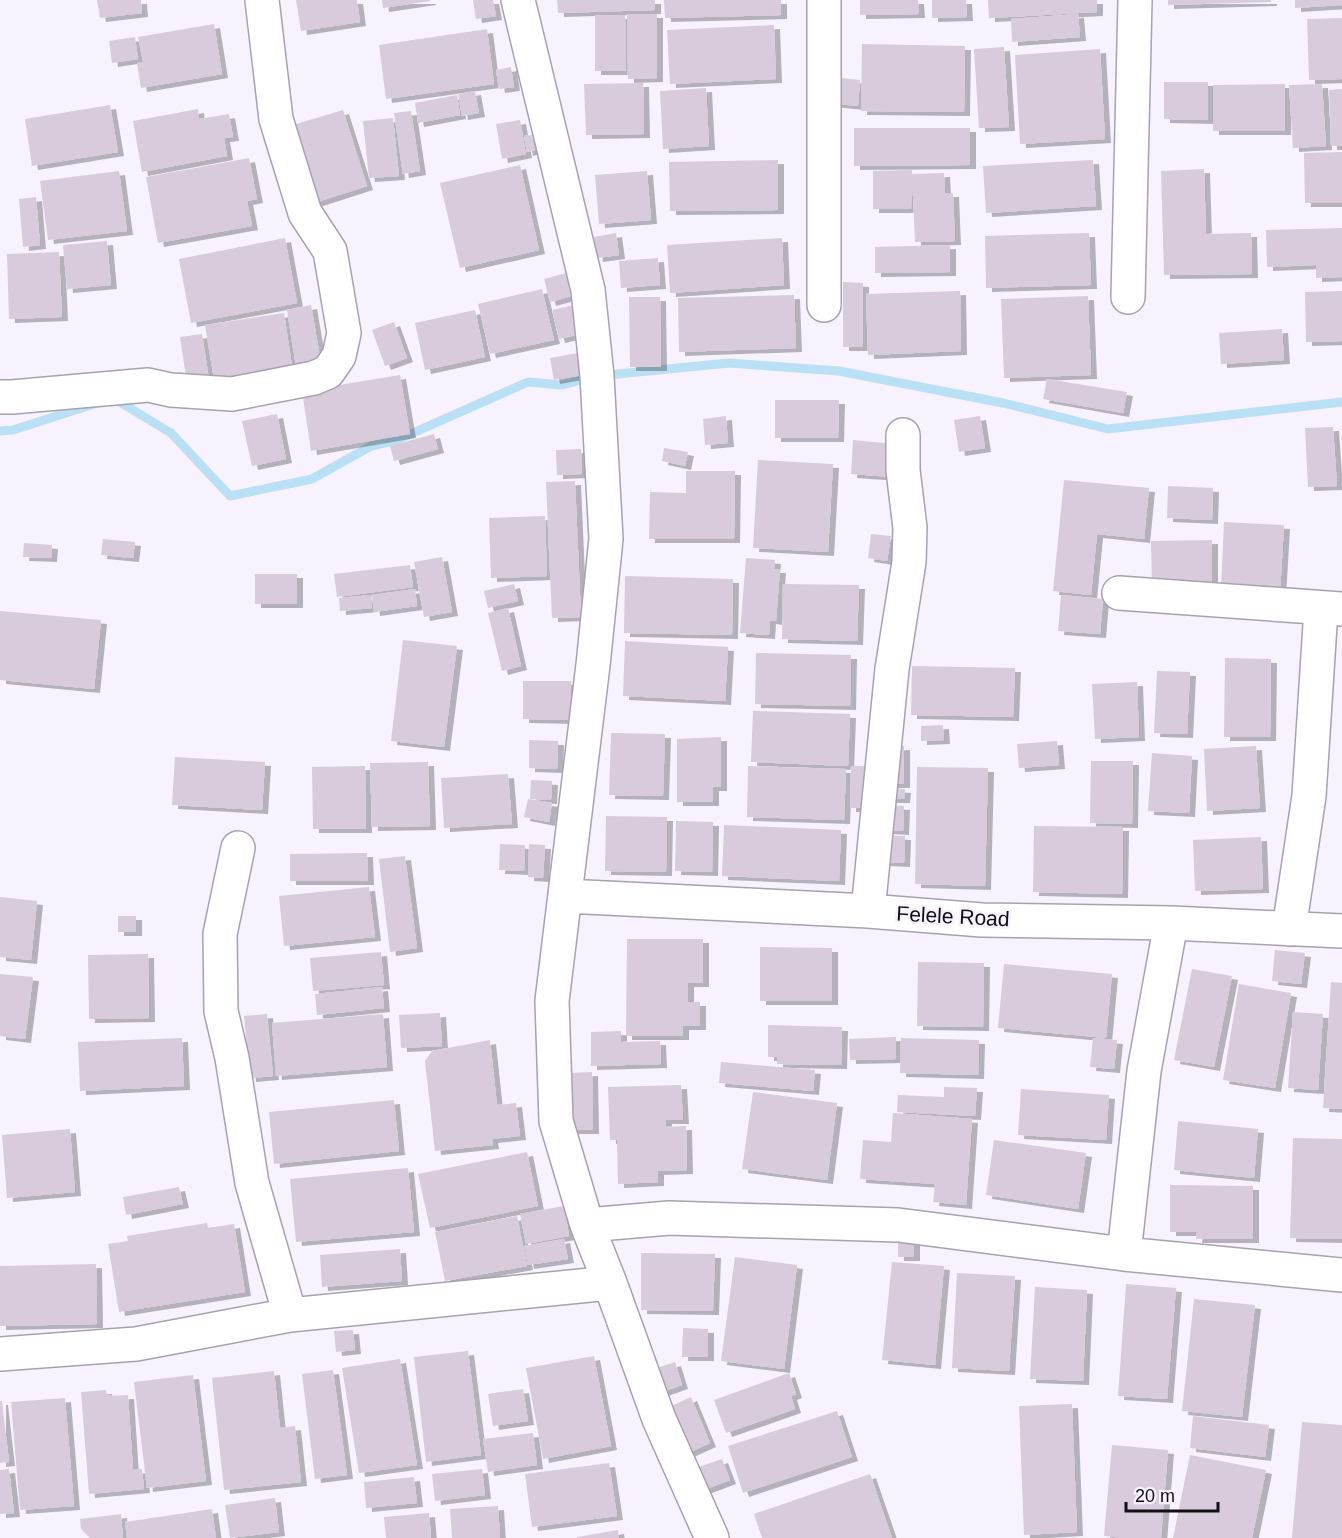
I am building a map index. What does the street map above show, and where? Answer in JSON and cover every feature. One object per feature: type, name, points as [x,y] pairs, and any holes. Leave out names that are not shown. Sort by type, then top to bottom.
[{"type":"street","points":[[0,397],[148,385],[171,390],[232,394],[314,378],[328,372],[339,356],[344,333],[330,251],[305,213],[276,119],[262,0]]},
{"type":"street","points":[[518,0],[588,290],[597,376],[606,539],[552,1001],[556,1121],[587,1225],[659,1419],[712,1538]]},
{"type":"street","points":[[824,0],[824,305]]},
{"type":"street","points":[[1128,297],[1135,0]]},
{"type":"street","points":[[868,911],[892,669],[909,562],[910,528],[903,470],[903,435]]},
{"type":"street","points":[[1119,593],[1331,609],[1309,796],[1289,928]]},
{"type":"street","points":[[238,848],[220,934],[221,1011],[232,1058],[252,1183],[290,1315]]},
{"type":"street","name":"Felele Road","points":[[565,896],[868,911],[982,920],[1171,922],[1342,931]]},
{"type":"street","points":[[1124,1254],[1144,1071],[1171,922]]},
{"type":"street","points":[[587,1225],[669,1218],[898,1225],[1124,1254],[1342,1275]]},
{"type":"street","points":[[0,1354],[136,1344],[290,1315],[610,1283]]},
{"type":"building","points":[[97,0],[141,0],[142,13],[100,18]]},
{"type":"building","points":[[296,0],[357,0],[360,22],[301,31]]},
{"type":"building","points":[[382,0],[430,0],[430,1],[383,8]]},
{"type":"building","points":[[473,0],[493,0],[496,16],[476,19]]},
{"type":"building","points":[[557,0],[655,0],[655,10],[558,13]]},
{"type":"building","points":[[664,0],[781,0],[781,15],[665,18]]},
{"type":"building","points":[[860,0],[918,0],[919,14],[860,15]]},
{"type":"building","points":[[932,0],[966,0],[967,17],[932,18]]},
{"type":"building","points":[[988,0],[1097,0],[1097,12],[989,18]]},
{"type":"building","points":[[1168,0],[1271,0],[1271,2],[1168,5]]},
{"type":"building","points":[[1295,0],[1342,0],[1342,5],[1295,8]]},
{"type":"building","points":[[627,14],[657,14],[657,78],[628,79]]},
{"type":"building","points":[[1078,14],[1080,37],[1012,42],[1011,19]]},
{"type":"building","points":[[595,15],[625,15],[626,71],[595,71]]},
{"type":"building","points":[[1342,18],[1342,79],[1309,80],[1307,19]]},
{"type":"building","points":[[214,24],[222,74],[141,88],[137,63],[143,62],[138,37]]},
{"type":"building","points":[[774,25],[776,79],[670,84],[667,30]]},
{"type":"building","points":[[487,29],[494,84],[386,99],[379,45]]},
{"type":"building","points":[[135,37],[138,59],[112,63],[109,41]]},
{"type":"building","points":[[862,44],[965,46],[964,112],[861,111]]},
{"type":"building","points":[[1004,47],[1009,127],[979,128],[974,49]]},
{"type":"building","points":[[1100,49],[1105,139],[1020,144],[1015,55]]},
{"type":"building","points":[[511,67],[514,87],[499,89],[496,70]]},
{"type":"building","points":[[832,77],[860,80],[858,106],[829,103]]},
{"type":"building","points":[[1164,82],[1208,82],[1208,120],[1164,119]]},
{"type":"building","points":[[643,83],[644,134],[586,135],[584,84]]},
{"type":"building","points":[[1285,84],[1285,131],[1213,131],[1213,85]]},
{"type":"building","points":[[1322,84],[1326,146],[1293,148],[1289,85]]},
{"type":"building","points":[[706,88],[709,146],[663,149],[660,91]]},
{"type":"building","points":[[1342,89],[1342,146],[1331,146],[1329,90]]},
{"type":"building","points":[[475,91],[479,113],[462,116],[458,94]]},
{"type":"building","points":[[457,95],[460,115],[418,123],[415,103]]},
{"type":"building","points":[[110,105],[118,152],[32,166],[25,119]]},
{"type":"building","points":[[198,109],[199,119],[229,114],[233,137],[224,138],[227,156],[142,172],[133,121]]},
{"type":"building","points":[[343,110],[367,186],[311,204],[286,127]]},
{"type":"building","points":[[411,111],[420,171],[403,174],[394,113]]},
{"type":"building","points":[[393,118],[399,176],[369,178],[363,121]]},
{"type":"building","points":[[520,120],[526,154],[502,159],[496,124]]},
{"type":"building","points":[[854,128],[970,128],[970,165],[854,166]]},
{"type":"building","points":[[532,135],[535,150],[527,152],[524,136]]},
{"type":"building","points":[[1342,152],[1342,203],[1305,203],[1304,153]]},
{"type":"building","points":[[249,158],[257,199],[247,201],[252,226],[158,243],[146,177]]},
{"type":"building","points":[[778,160],[778,210],[670,211],[669,162]]},
{"type":"building","points":[[1093,160],[1096,206],[986,213],[983,166]]},
{"type":"building","points":[[520,165],[539,250],[460,268],[440,183]]},
{"type":"building","points":[[1204,169],[1206,234],[1251,233],[1252,274],[1164,275],[1161,171]]},
{"type":"building","points":[[912,170],[911,209],[873,209],[873,171]]},
{"type":"building","points":[[119,171],[127,231],[48,240],[40,181]]},
{"type":"building","points":[[647,171],[651,220],[599,224],[595,175]]},
{"type":"building","points":[[944,173],[945,193],[953,193],[955,241],[915,242],[912,174]]},
{"type":"building","points":[[36,197],[40,245],[23,247],[19,199]]},
{"type":"building","points":[[1342,228],[1342,277],[1316,278],[1316,265],[1267,267],[1266,230]]},
{"type":"building","points":[[616,233],[619,255],[597,258],[594,237]]},
{"type":"building","points":[[1089,233],[1091,285],[986,288],[985,236]]},
{"type":"building","points":[[285,238],[297,303],[191,323],[179,259]]},
{"type":"building","points":[[782,238],[784,285],[670,293],[667,245]]},
{"type":"building","points":[[107,241],[111,285],[67,289],[63,245]]},
{"type":"building","points":[[950,245],[950,272],[875,273],[875,247]]},
{"type":"building","points":[[59,252],[62,317],[9,319],[7,254]]},
{"type":"building","points":[[658,258],[660,285],[621,288],[619,261]]},
{"type":"building","points":[[570,272],[576,295],[550,302],[544,279]]},
{"type":"building","points":[[843,282],[863,283],[863,347],[843,347]]},
{"type":"building","points":[[542,289],[554,340],[490,354],[478,304]]},
{"type":"building","points":[[960,291],[961,351],[868,355],[866,294]]},
{"type":"building","points":[[1342,291],[1342,341],[1306,342],[1305,292]]},
{"type":"building","points":[[794,295],[796,348],[679,352],[678,298]]},
{"type":"building","points":[[1088,296],[1091,375],[1004,378],[1001,299]]},
{"type":"building","points":[[629,297],[660,297],[661,367],[630,367]]},
{"type":"building","points":[[311,305],[321,363],[296,367],[287,310]]},
{"type":"building","points":[[574,305],[581,334],[559,339],[552,310]]},
{"type":"building","points":[[475,310],[485,357],[425,370],[415,323]]},
{"type":"building","points":[[284,313],[293,373],[215,385],[205,325]]},
{"type":"building","points":[[394,322],[407,358],[385,366],[372,330]]},
{"type":"building","points":[[1282,329],[1284,360],[1221,364],[1219,333]]},
{"type":"building","points":[[202,334],[210,386],[188,390],[180,337]]},
{"type":"building","points":[[578,353],[582,375],[554,380],[550,358]]},
{"type":"building","points":[[400,375],[410,434],[311,451],[302,391]]},
{"type":"building","points":[[1047,379],[1127,392],[1123,413],[1043,399]]},
{"type":"building","points":[[775,400],[839,400],[838,438],[775,438]]},
{"type":"building","points":[[277,414],[286,459],[252,466],[242,421]]},
{"type":"building","points":[[726,416],[728,443],[705,445],[703,419]]},
{"type":"building","points":[[980,416],[985,448],[959,452],[954,420]]},
{"type":"building","points":[[1333,427],[1337,486],[1308,487],[1305,428]]},
{"type":"building","points":[[434,434],[438,449],[394,461],[390,446]]},
{"type":"building","points":[[853,440],[894,444],[892,477],[851,474]]},
{"type":"building","points":[[664,448],[688,452],[685,466],[662,461]]},
{"type":"building","points":[[581,449],[582,474],[557,475],[556,450]]},
{"type":"building","points":[[758,460],[833,464],[828,552],[753,548]]},
{"type":"building","points":[[686,471],[735,471],[734,539],[649,539],[650,492],[686,493]]},
{"type":"building","points":[[1064,480],[1149,488],[1144,539],[1097,534],[1091,595],[1053,591]]},
{"type":"building","points":[[575,481],[581,617],[552,618],[546,482]]},
{"type":"building","points":[[1168,486],[1213,488],[1212,520],[1167,518]]},
{"type":"building","points":[[545,516],[547,576],[491,578],[489,518]]},
{"type":"building","points":[[1224,522],[1284,525],[1280,593],[1221,590]]},
{"type":"building","points":[[871,534],[891,536],[887,561],[868,558]]},
{"type":"building","points":[[103,539],[135,542],[133,558],[101,555]]},
{"type":"building","points":[[1212,540],[1212,583],[1152,584],[1151,541]]},
{"type":"building","points":[[24,543],[52,545],[51,558],[23,557]]},
{"type":"building","points":[[442,557],[452,612],[424,617],[414,562]]},
{"type":"building","points":[[746,558],[775,560],[774,569],[780,569],[776,621],[770,620],[769,635],[740,633]]},
{"type":"building","points":[[410,565],[413,587],[337,597],[334,574]]},
{"type":"building","points":[[255,574],[297,574],[297,604],[255,604]]},
{"type":"building","points":[[625,576],[733,579],[732,635],[624,633]]},
{"type":"building","points":[[514,584],[518,601],[488,608],[484,591]]},
{"type":"building","points":[[783,584],[859,585],[857,641],[782,639]]},
{"type":"building","points":[[415,589],[417,606],[374,612],[372,595]]},
{"type":"building","points":[[371,595],[372,608],[340,611],[339,598]]},
{"type":"building","points":[[1061,595],[1103,599],[1100,634],[1058,631]]},
{"type":"building","points":[[508,608],[521,666],[502,671],[488,613]]},
{"type":"building","points":[[0,611],[101,620],[94,689],[0,680]]},
{"type":"building","points":[[403,640],[457,646],[444,747],[391,741]]},
{"type":"building","points":[[625,641],[728,647],[725,701],[623,696]]},
{"type":"building","points":[[756,653],[851,655],[850,706],[755,704]]},
{"type":"building","points":[[1225,658],[1271,659],[1270,737],[1224,737]]},
{"type":"building","points":[[912,666],[1015,668],[1013,717],[911,715]]},
{"type":"building","points":[[1157,671],[1190,672],[1187,734],[1154,733]]},
{"type":"building","points":[[523,681],[571,681],[571,720],[523,719]]},
{"type":"building","points":[[1137,682],[1139,737],[1095,739],[1092,684]]},
{"type":"building","points":[[753,711],[850,714],[848,766],[751,762]]},
{"type":"building","points":[[943,725],[944,740],[921,741],[921,726]]},
{"type":"building","points":[[611,733],[665,734],[663,796],[609,795]]},
{"type":"building","points":[[721,737],[721,787],[713,787],[713,802],[677,802],[677,739]]},
{"type":"building","points":[[529,740],[558,741],[557,769],[529,768]]},
{"type":"building","points":[[1057,741],[1059,765],[1019,768],[1017,744]]},
{"type":"building","points":[[904,746],[904,784],[889,784],[890,747]]},
{"type":"building","points":[[1256,746],[1260,808],[1207,811],[1204,749]]},
{"type":"building","points":[[1152,753],[1192,756],[1189,813],[1148,811]]},
{"type":"building","points":[[175,757],[265,762],[262,810],[172,805]]},
{"type":"building","points":[[1091,761],[1133,761],[1132,824],[1090,823]]},
{"type":"building","points":[[428,762],[430,826],[372,827],[370,763]]},
{"type":"building","points":[[365,766],[366,829],[313,829],[312,767]]},
{"type":"building","points":[[748,766],[846,769],[844,820],[747,817]]},
{"type":"building","points":[[851,766],[864,766],[863,808],[850,808]]},
{"type":"building","points":[[917,767],[988,768],[985,886],[915,884]]},
{"type":"building","points":[[508,774],[512,824],[444,828],[441,778]]},
{"type":"building","points":[[531,780],[552,781],[551,800],[530,799]]},
{"type":"building","points":[[890,788],[905,789],[904,799],[890,799]]},
{"type":"building","points":[[528,799],[552,803],[549,822],[524,817]]},
{"type":"building","points":[[887,805],[904,806],[903,831],[885,830]]},
{"type":"building","points":[[606,816],[667,817],[666,872],[605,871]]},
{"type":"building","points":[[676,821],[713,822],[712,872],[675,871]]},
{"type":"building","points":[[724,825],[841,830],[839,881],[722,876]]},
{"type":"building","points":[[1034,826],[1123,827],[1122,894],[1033,892]]},
{"type":"building","points":[[883,835],[905,836],[904,863],[882,862]]},
{"type":"building","points":[[1261,837],[1263,889],[1195,891],[1193,840]]},
{"type":"building","points":[[500,844],[525,845],[524,871],[499,870]]},
{"type":"building","points":[[529,844],[545,845],[543,878],[528,877]]},
{"type":"building","points":[[367,853],[368,881],[290,881],[290,854]]},
{"type":"building","points":[[405,856],[417,948],[390,952],[379,859]]},
{"type":"building","points":[[369,887],[375,937],[284,946],[279,896]]},
{"type":"building","points":[[0,897],[37,901],[31,960],[0,957]]},
{"type":"building","points":[[118,916],[136,916],[136,932],[118,932]]},
{"type":"building","points":[[627,939],[703,939],[703,983],[688,983],[688,1002],[700,1002],[700,1026],[683,1026],[683,1036],[626,1036]]},
{"type":"building","points":[[760,947],[832,948],[832,1001],[760,1001]]},
{"type":"building","points":[[1275,950],[1305,953],[1301,984],[1272,981]]},
{"type":"building","points":[[381,952],[384,985],[313,991],[310,958]]},
{"type":"building","points":[[148,954],[149,1018],[89,1019],[88,955]]},
{"type":"building","points":[[918,962],[984,963],[983,1027],[917,1026]]},
{"type":"building","points":[[1004,964],[1112,974],[1106,1038],[998,1028]]},
{"type":"building","points":[[1192,969],[1232,976],[1214,1067],[1174,1060]]},
{"type":"building","points":[[0,974],[33,977],[25,1039],[0,1036]]},
{"type":"building","points":[[1331,982],[1342,983],[1342,1109],[1323,1108]]},
{"type":"building","points":[[1239,984],[1291,993],[1275,1088],[1223,1080]]},
{"type":"building","points":[[382,987],[384,1008],[317,1015],[315,994]]},
{"type":"building","points":[[1293,1012],[1323,1014],[1318,1090],[1288,1088]]},
{"type":"building","points":[[440,1013],[442,1046],[401,1048],[399,1015]]},
{"type":"building","points":[[267,1014],[273,1076],[250,1078],[244,1016]]},
{"type":"building","points":[[383,1014],[387,1067],[276,1076],[272,1023]]},
{"type":"building","points":[[768,1025],[842,1027],[841,1065],[777,1064],[777,1057],[768,1057]]},
{"type":"building","points":[[621,1031],[621,1042],[660,1041],[661,1064],[591,1066],[591,1032]]},
{"type":"building","points":[[896,1037],[896,1059],[850,1060],[849,1039]]},
{"type":"building","points":[[182,1038],[184,1086],[80,1091],[78,1042]]},
{"type":"building","points":[[901,1038],[979,1040],[978,1075],[900,1073]]},
{"type":"building","points":[[1093,1038],[1117,1040],[1114,1069],[1090,1067]]},
{"type":"building","points":[[490,1040],[497,1105],[516,1103],[520,1136],[492,1139],[493,1145],[435,1151],[425,1061],[432,1051]]},
{"type":"building","points":[[721,1062],[815,1070],[813,1091],[719,1083]]},
{"type":"building","points":[[592,1072],[593,1130],[571,1130],[569,1073]]},
{"type":"building","points":[[681,1085],[683,1120],[666,1120],[666,1127],[686,1126],[687,1170],[658,1171],[658,1182],[618,1184],[617,1140],[610,1140],[608,1087]]},
{"type":"building","points":[[944,1087],[977,1088],[975,1116],[897,1112],[898,1095],[944,1097]]},
{"type":"building","points":[[1021,1089],[1109,1095],[1106,1140],[1018,1135]]},
{"type":"building","points":[[753,1092],[837,1103],[827,1180],[742,1169]]},
{"type":"building","points":[[394,1100],[399,1151],[274,1164],[269,1112]]},
{"type":"building","points":[[893,1113],[972,1119],[966,1205],[933,1202],[935,1184],[860,1179],[863,1140],[891,1142]]},
{"type":"building","points":[[1178,1121],[1258,1129],[1254,1178],[1174,1170]]},
{"type":"building","points":[[70,1129],[75,1192],[7,1198],[2,1135]]},
{"type":"building","points":[[1293,1138],[1342,1139],[1342,1239],[1290,1238]]},
{"type":"building","points":[[994,1140],[1086,1153],[1078,1209],[986,1195]]},
{"type":"building","points":[[527,1152],[538,1206],[430,1228],[418,1174]]},
{"type":"building","points":[[408,1168],[414,1232],[296,1242],[290,1179]]},
{"type":"building","points":[[1170,1185],[1253,1186],[1253,1239],[1196,1239],[1197,1232],[1170,1232]]},
{"type":"building","points":[[179,1187],[183,1204],[126,1215],[123,1197]]},
{"type":"building","points":[[564,1206],[569,1236],[526,1244],[520,1214]]},
{"type":"building","points":[[517,1216],[527,1266],[445,1281],[435,1232]]},
{"type":"building","points":[[207,1223],[208,1228],[234,1224],[245,1292],[119,1312],[108,1244],[128,1241],[127,1236]]},
{"type":"building","points":[[914,1234],[914,1257],[898,1257],[898,1235]]},
{"type":"building","points":[[564,1239],[568,1259],[528,1265],[524,1246]]},
{"type":"building","points":[[400,1249],[402,1281],[322,1287],[320,1255]]},
{"type":"building","points":[[641,1253],[715,1254],[713,1311],[641,1310]]},
{"type":"building","points":[[735,1257],[797,1265],[784,1369],[721,1361]]},
{"type":"building","points":[[892,1262],[944,1266],[935,1365],[882,1360]]},
{"type":"building","points":[[96,1264],[97,1324],[0,1326],[0,1266]]},
{"type":"building","points":[[957,1273],[1015,1276],[1009,1371],[952,1368]]},
{"type":"building","points":[[1126,1284],[1176,1288],[1167,1399],[1118,1396]]},
{"type":"building","points":[[1035,1287],[1087,1290],[1083,1381],[1030,1379]]},
{"type":"building","points":[[1194,1299],[1255,1305],[1242,1417],[1182,1411]]},
{"type":"building","points":[[683,1328],[708,1329],[708,1357],[682,1357]]},
{"type":"building","points":[[353,1330],[355,1350],[336,1352],[334,1331]]},
{"type":"building","points":[[468,1351],[481,1455],[426,1462],[414,1357]]},
{"type":"building","points":[[594,1356],[611,1446],[543,1459],[526,1368]]},
{"type":"building","points":[[400,1359],[417,1465],[359,1473],[342,1368]]},
{"type":"building","points":[[675,1362],[682,1385],[662,1392],[654,1369]]},
{"type":"building","points":[[333,1370],[347,1475],[315,1479],[302,1374]]},
{"type":"building","points":[[274,1371],[280,1428],[295,1426],[301,1482],[224,1490],[212,1378]]},
{"type":"building","points":[[789,1373],[796,1394],[791,1396],[795,1409],[726,1433],[714,1400]]},
{"type":"building","points":[[193,1375],[206,1481],[147,1488],[134,1382]]},
{"type":"building","points":[[523,1389],[528,1421],[493,1426],[488,1394]]},
{"type":"building","points":[[106,1390],[107,1396],[128,1395],[133,1470],[142,1469],[144,1489],[89,1494],[81,1392]]},
{"type":"building","points":[[691,1397],[710,1443],[688,1453],[669,1407]]},
{"type":"building","points":[[65,1398],[74,1506],[20,1510],[11,1402]]},
{"type":"building","points":[[0,1401],[2,1401],[9,1462],[0,1463]]},
{"type":"building","points":[[1072,1404],[1077,1532],[1024,1535],[1019,1406]]},
{"type":"building","points":[[837,1411],[852,1457],[743,1493],[728,1446]]},
{"type":"building","points":[[1193,1416],[1269,1425],[1265,1457],[1190,1448]]},
{"type":"building","points":[[1302,1422],[1342,1425],[1342,1538],[1292,1538]]},
{"type":"building","points":[[533,1433],[537,1465],[488,1472],[483,1439]]},
{"type":"building","points":[[1112,1445],[1168,1450],[1161,1538],[1104,1536]]},
{"type":"building","points":[[1190,1455],[1266,1470],[1252,1538],[1173,1538]]},
{"type":"building","points":[[722,1459],[730,1480],[701,1491],[693,1469]]},
{"type":"building","points":[[609,1463],[617,1516],[532,1527],[525,1474]]},
{"type":"building","points":[[9,1469],[14,1513],[0,1514],[0,1470]]},
{"type":"building","points":[[482,1469],[485,1495],[435,1501],[432,1474]]},
{"type":"building","points":[[870,1474],[892,1538],[762,1538],[754,1514]]},
{"type":"building","points":[[414,1477],[417,1503],[366,1508],[364,1482]]},
{"type":"building","points":[[275,1498],[279,1532],[230,1538],[225,1505]]},
{"type":"building","points":[[498,1506],[500,1538],[452,1538],[450,1509]]},
{"type":"building","points":[[212,1509],[216,1538],[127,1538],[125,1522]]},
{"type":"building","points":[[429,1513],[431,1538],[386,1538],[384,1517]]},
{"type":"building","points":[[121,1514],[123,1538],[90,1538],[81,1529],[80,1519]]},
{"type":"building","points":[[618,1530],[619,1538],[577,1538],[577,1537]]},
{"type":"waterway","points":[[113,398],[171,433],[230,496],[312,479],[371,446],[397,440],[528,382],[562,385],[597,376],[729,363],[839,371],[1003,403],[1108,429],[1342,402]]},
{"type":"waterway","points":[[0,431],[13,430],[94,404]]}]
